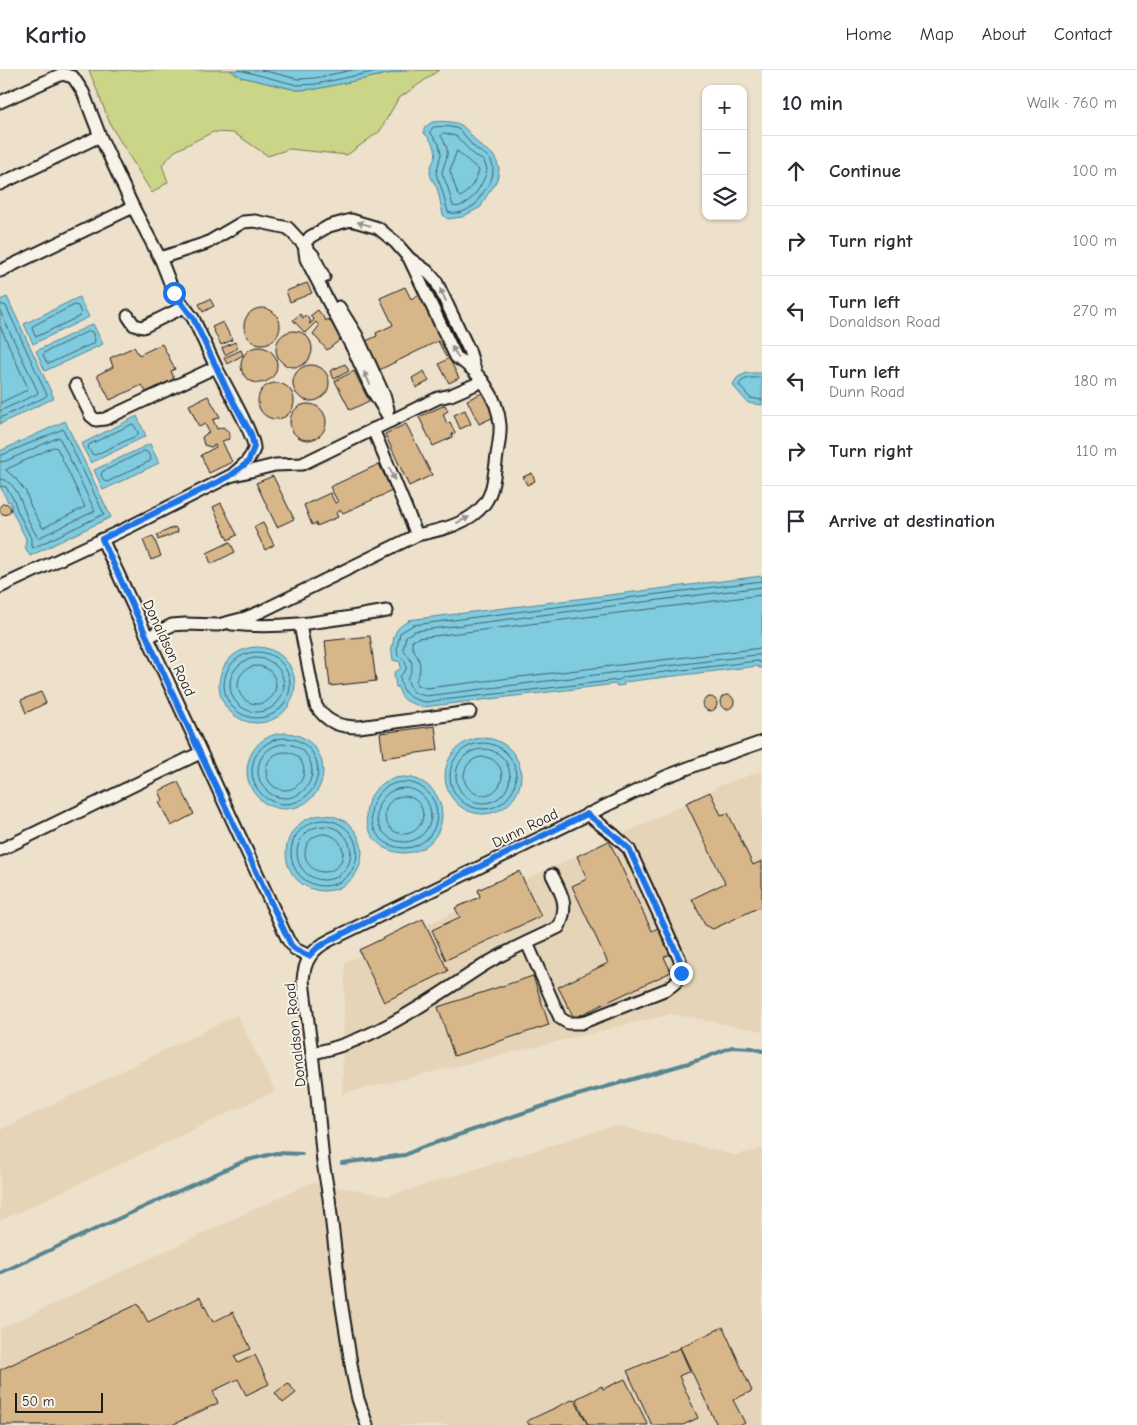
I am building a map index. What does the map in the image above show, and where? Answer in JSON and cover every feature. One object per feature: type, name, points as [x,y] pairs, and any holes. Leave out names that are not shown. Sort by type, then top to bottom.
[{"type":"street","points":[[0,102],[62,74],[73,77],[83,92],[100,136],[133,207],[160,258],[174,293],[193,318],[216,368],[251,434],[254,447],[248,462],[230,476],[0,587]]},
{"type":"street","points":[[0,184],[100,136]]},
{"type":"street","points":[[0,271],[133,207]]},
{"type":"street","points":[[148,637],[172,625],[218,625],[260,612],[417,535],[443,529],[473,516],[486,502],[492,485],[500,427],[498,412],[483,381],[467,364],[456,357],[409,258],[395,242],[378,228],[351,220],[329,226],[307,241]]},
{"type":"street","points":[[160,258],[207,243],[243,222],[255,221],[288,228],[307,241],[340,310],[357,336],[384,395],[391,421]]},
{"type":"street","points":[[128,316],[134,325],[144,327],[184,307]]},
{"type":"street","points":[[76,386],[91,416],[96,420],[106,419],[216,368]]},
{"type":"street","points":[[230,476],[275,465],[302,464],[438,398],[452,395],[483,381]]},
{"type":"street","points":[[373,429],[417,535]]},
{"type":"street","name":"Donaldson Road","points":[[102,539],[288,940],[293,948],[309,956],[305,967],[304,981],[323,1162],[341,1301],[356,1392],[368,1425]]},
{"type":"street","points":[[226,623],[259,627],[300,625],[387,611]]},
{"type":"street","points":[[300,625],[316,706],[322,715],[331,722],[344,727],[359,727],[470,712]]},
{"type":"street","name":"Dunn Road","points":[[309,956],[317,948],[330,940],[587,814],[680,771],[762,742]]},
{"type":"street","points":[[0,850],[200,753]]},
{"type":"street","points":[[527,943],[560,1018],[568,1023],[581,1023],[668,989],[678,981],[681,973],[680,960],[629,849],[587,814]]},
{"type":"street","points":[[312,1053],[341,1046],[394,1021],[458,983],[482,966],[559,927],[565,906],[562,893],[552,874]]},
{"type":"shaded area","points":[[762,771],[762,1031],[671,1014],[342,1094],[345,962],[577,856],[710,792],[720,785]]},
{"type":"shaded area","points":[[237,1015],[275,1091],[0,1221],[0,1130]]},
{"type":"shaded area","points":[[616,1125],[735,1155],[762,1149],[762,1425],[0,1425],[0,1329],[312,1182],[388,1196]]},
{"type":"green space","points":[[89,70],[230,70],[241,77],[297,90],[316,89],[406,70],[439,70],[398,99],[380,131],[347,155],[289,149],[268,156],[234,133],[213,132],[175,151],[162,165],[168,182],[152,193],[111,126]]},
{"type":"water","points":[[230,70],[406,70],[316,89],[297,90],[241,77]]},
{"type":"water","points":[[442,121],[459,124],[492,154],[498,165],[497,180],[481,207],[462,217],[448,219],[443,215],[438,191],[431,177],[430,171],[436,154],[435,148],[424,133],[424,128],[432,122]]},
{"type":"water","points":[[7,297],[54,398],[0,424],[0,300]]},
{"type":"water","points":[[79,297],[89,317],[33,344],[24,324]]},
{"type":"water","points":[[93,324],[103,344],[45,371],[36,351]]},
{"type":"water","points":[[747,373],[762,373],[762,405],[748,403],[733,384],[738,377]]},
{"type":"water","points":[[137,416],[146,436],[91,463],[81,444]]},
{"type":"water","points":[[65,421],[111,517],[30,556],[25,547],[26,539],[11,509],[10,501],[8,502],[0,486],[0,451]]},
{"type":"water","points":[[150,444],[159,463],[103,490],[94,470]]},
{"type":"water","points":[[762,576],[762,668],[758,666],[624,682],[624,685],[617,686],[616,684],[423,707],[411,703],[402,697],[398,687],[396,687],[394,673],[401,668],[400,662],[393,660],[391,645],[393,645],[397,630],[410,621],[408,620]]},
{"type":"water","points":[[250,647],[264,647],[278,653],[289,664],[295,678],[292,700],[284,712],[264,723],[250,723],[236,717],[225,706],[219,692],[219,678],[225,664],[236,653]]},
{"type":"water","points":[[278,733],[292,733],[306,739],[317,750],[323,764],[320,786],[312,798],[292,809],[278,809],[264,803],[253,792],[247,778],[247,764],[253,750],[264,739]]},
{"type":"water","points":[[476,738],[490,738],[504,744],[515,755],[521,769],[518,791],[510,803],[490,814],[476,814],[462,808],[451,797],[445,783],[445,769],[451,755],[462,744]]},
{"type":"water","points":[[397,777],[411,777],[425,783],[436,794],[442,808],[439,830],[431,842],[411,853],[397,853],[383,847],[372,836],[366,822],[366,808],[372,794],[383,783]]},
{"type":"water","points":[[317,815],[331,815],[345,821],[356,832],[362,846],[359,868],[351,880],[331,891],[317,891],[303,885],[292,874],[286,860],[286,846],[292,832],[303,821]]},
{"type":"building","points":[[307,283],[312,293],[290,302],[286,291]]},
{"type":"building","points":[[405,287],[411,299],[420,294],[427,308],[438,303],[461,349],[446,357],[438,341],[371,374],[357,345],[377,336],[376,333],[393,325],[380,298]]},
{"type":"building","points":[[210,299],[214,306],[203,312],[199,304]]},
{"type":"building","points":[[262,308],[269,309],[275,313],[279,319],[279,333],[275,339],[269,343],[262,344],[255,343],[249,339],[245,333],[244,326],[245,319],[249,313],[255,309]]},
{"type":"building","points":[[318,310],[326,321],[328,319],[344,337],[327,350],[313,334],[319,326],[316,322],[305,333],[293,320],[300,314],[303,318],[305,315],[311,321],[310,324],[314,320],[310,316]]},
{"type":"building","points":[[223,322],[232,340],[221,345],[212,327]]},
{"type":"building","points":[[294,331],[301,332],[307,336],[311,342],[311,356],[307,362],[301,366],[294,367],[287,366],[281,362],[277,356],[276,349],[277,342],[281,336],[287,332]]},
{"type":"building","points":[[235,342],[238,348],[225,355],[222,348]]},
{"type":"building","points":[[162,344],[175,369],[171,371],[174,379],[146,392],[142,385],[110,400],[97,375],[113,367],[110,358],[134,347],[139,355]]},
{"type":"building","points":[[259,347],[266,348],[272,352],[276,358],[276,372],[272,378],[266,382],[259,383],[252,382],[246,378],[242,372],[241,365],[242,358],[246,352],[252,348]]},
{"type":"building","points":[[241,350],[243,355],[227,364],[224,358]]},
{"type":"building","points":[[449,358],[459,378],[449,383],[439,364]]},
{"type":"building","points":[[345,364],[349,371],[334,379],[330,371]]},
{"type":"building","points":[[311,365],[318,366],[324,370],[328,376],[328,390],[324,396],[318,400],[311,401],[304,400],[298,396],[294,390],[293,383],[294,376],[298,370],[304,366]]},
{"type":"building","points":[[354,371],[369,401],[350,410],[335,381]]},
{"type":"building","points":[[424,371],[429,381],[416,388],[412,378]]},
{"type":"building","points":[[276,383],[283,384],[289,388],[293,394],[293,408],[289,414],[283,418],[276,419],[269,418],[263,414],[259,408],[258,401],[259,394],[263,388],[269,384]]},
{"type":"building","points":[[482,393],[494,417],[479,424],[467,400]]},
{"type":"building","points":[[208,396],[220,417],[213,420],[217,429],[223,427],[229,432],[229,439],[222,441],[232,462],[209,473],[201,455],[216,447],[215,445],[211,447],[204,445],[202,437],[209,432],[205,424],[199,427],[189,405]]},
{"type":"building","points":[[308,404],[315,405],[321,409],[325,415],[325,429],[321,435],[315,439],[308,440],[301,439],[295,435],[291,429],[290,422],[291,415],[295,409],[301,405]]},
{"type":"building","points":[[445,405],[448,411],[443,414],[447,424],[450,422],[455,433],[452,434],[453,437],[433,446],[419,417]]},
{"type":"building","points":[[465,410],[471,424],[460,429],[454,415]]},
{"type":"building","points":[[406,424],[432,475],[409,486],[385,434]]},
{"type":"building","points":[[379,464],[392,491],[343,513],[341,510],[336,513],[338,517],[317,526],[316,523],[312,525],[304,505],[330,493],[335,503],[338,502],[330,487]]},
{"type":"building","points":[[532,473],[535,481],[527,485],[523,477]]},
{"type":"building","points":[[273,476],[294,519],[277,527],[256,483]]},
{"type":"building","points":[[5,503],[11,509],[5,515],[-1,509]]},
{"type":"building","points":[[221,503],[237,535],[228,540],[213,507]]},
{"type":"building","points":[[263,523],[274,545],[265,550],[254,527]]},
{"type":"building","points":[[175,527],[178,532],[158,540],[157,535]]},
{"type":"building","points":[[153,536],[161,556],[151,560],[143,540]]},
{"type":"building","points":[[230,542],[235,552],[211,564],[207,553]]},
{"type":"building","points":[[370,636],[376,681],[330,686],[325,641]]},
{"type":"building","points":[[41,692],[46,703],[26,713],[21,700]]},
{"type":"building","points":[[727,695],[732,697],[734,702],[732,707],[727,709],[722,707],[720,702],[722,697]]},
{"type":"building","points":[[710,697],[715,699],[717,704],[715,709],[710,711],[705,709],[703,704],[705,699]]},
{"type":"building","points":[[435,726],[438,750],[383,758],[380,733]]},
{"type":"building","points":[[178,782],[194,814],[171,826],[159,802],[163,800],[159,791]]},
{"type":"building","points":[[710,792],[721,815],[728,813],[753,865],[762,861],[762,906],[713,929],[705,925],[692,899],[725,883],[686,803]]},
{"type":"building","points":[[609,841],[652,931],[660,927],[673,953],[664,957],[671,972],[574,1018],[558,987],[608,963],[572,886],[587,879],[577,856]]},
{"type":"building","points":[[519,871],[541,916],[446,960],[432,930],[460,917],[455,908],[480,897],[478,890]]},
{"type":"building","points":[[423,919],[448,971],[384,1002],[359,950]]},
{"type":"building","points":[[533,976],[549,1025],[454,1056],[438,1007]]},
{"type":"building","points":[[200,1297],[213,1322],[233,1312],[251,1349],[234,1356],[238,1363],[255,1355],[269,1384],[246,1395],[238,1379],[213,1391],[218,1403],[172,1425],[0,1425],[0,1370],[138,1304],[148,1322]]},
{"type":"building","points":[[723,1327],[752,1391],[733,1400],[745,1423],[741,1425],[717,1425],[680,1347]]},
{"type":"building","points":[[680,1348],[690,1371],[679,1376],[698,1418],[683,1425],[652,1425],[627,1371]]},
{"type":"building","points":[[625,1379],[648,1425],[588,1425],[576,1399],[602,1386],[603,1389]]},
{"type":"building","points":[[288,1383],[296,1393],[283,1403],[275,1393]]},
{"type":"building","points":[[574,1399],[588,1425],[529,1425],[527,1421]]},
{"type":"waterway","points":[[342,1163],[405,1155],[420,1148],[564,1099],[699,1060],[732,1047],[752,1048],[762,1051]]},
{"type":"waterway","points":[[0,1273],[244,1161],[276,1153],[302,1154]]},
{"type":"route","points":[[174,293],[193,318],[229,394],[251,434],[254,447],[248,462],[230,476],[102,539],[291,945],[309,956],[322,944],[587,814],[629,849],[680,960],[681,973]]}]
